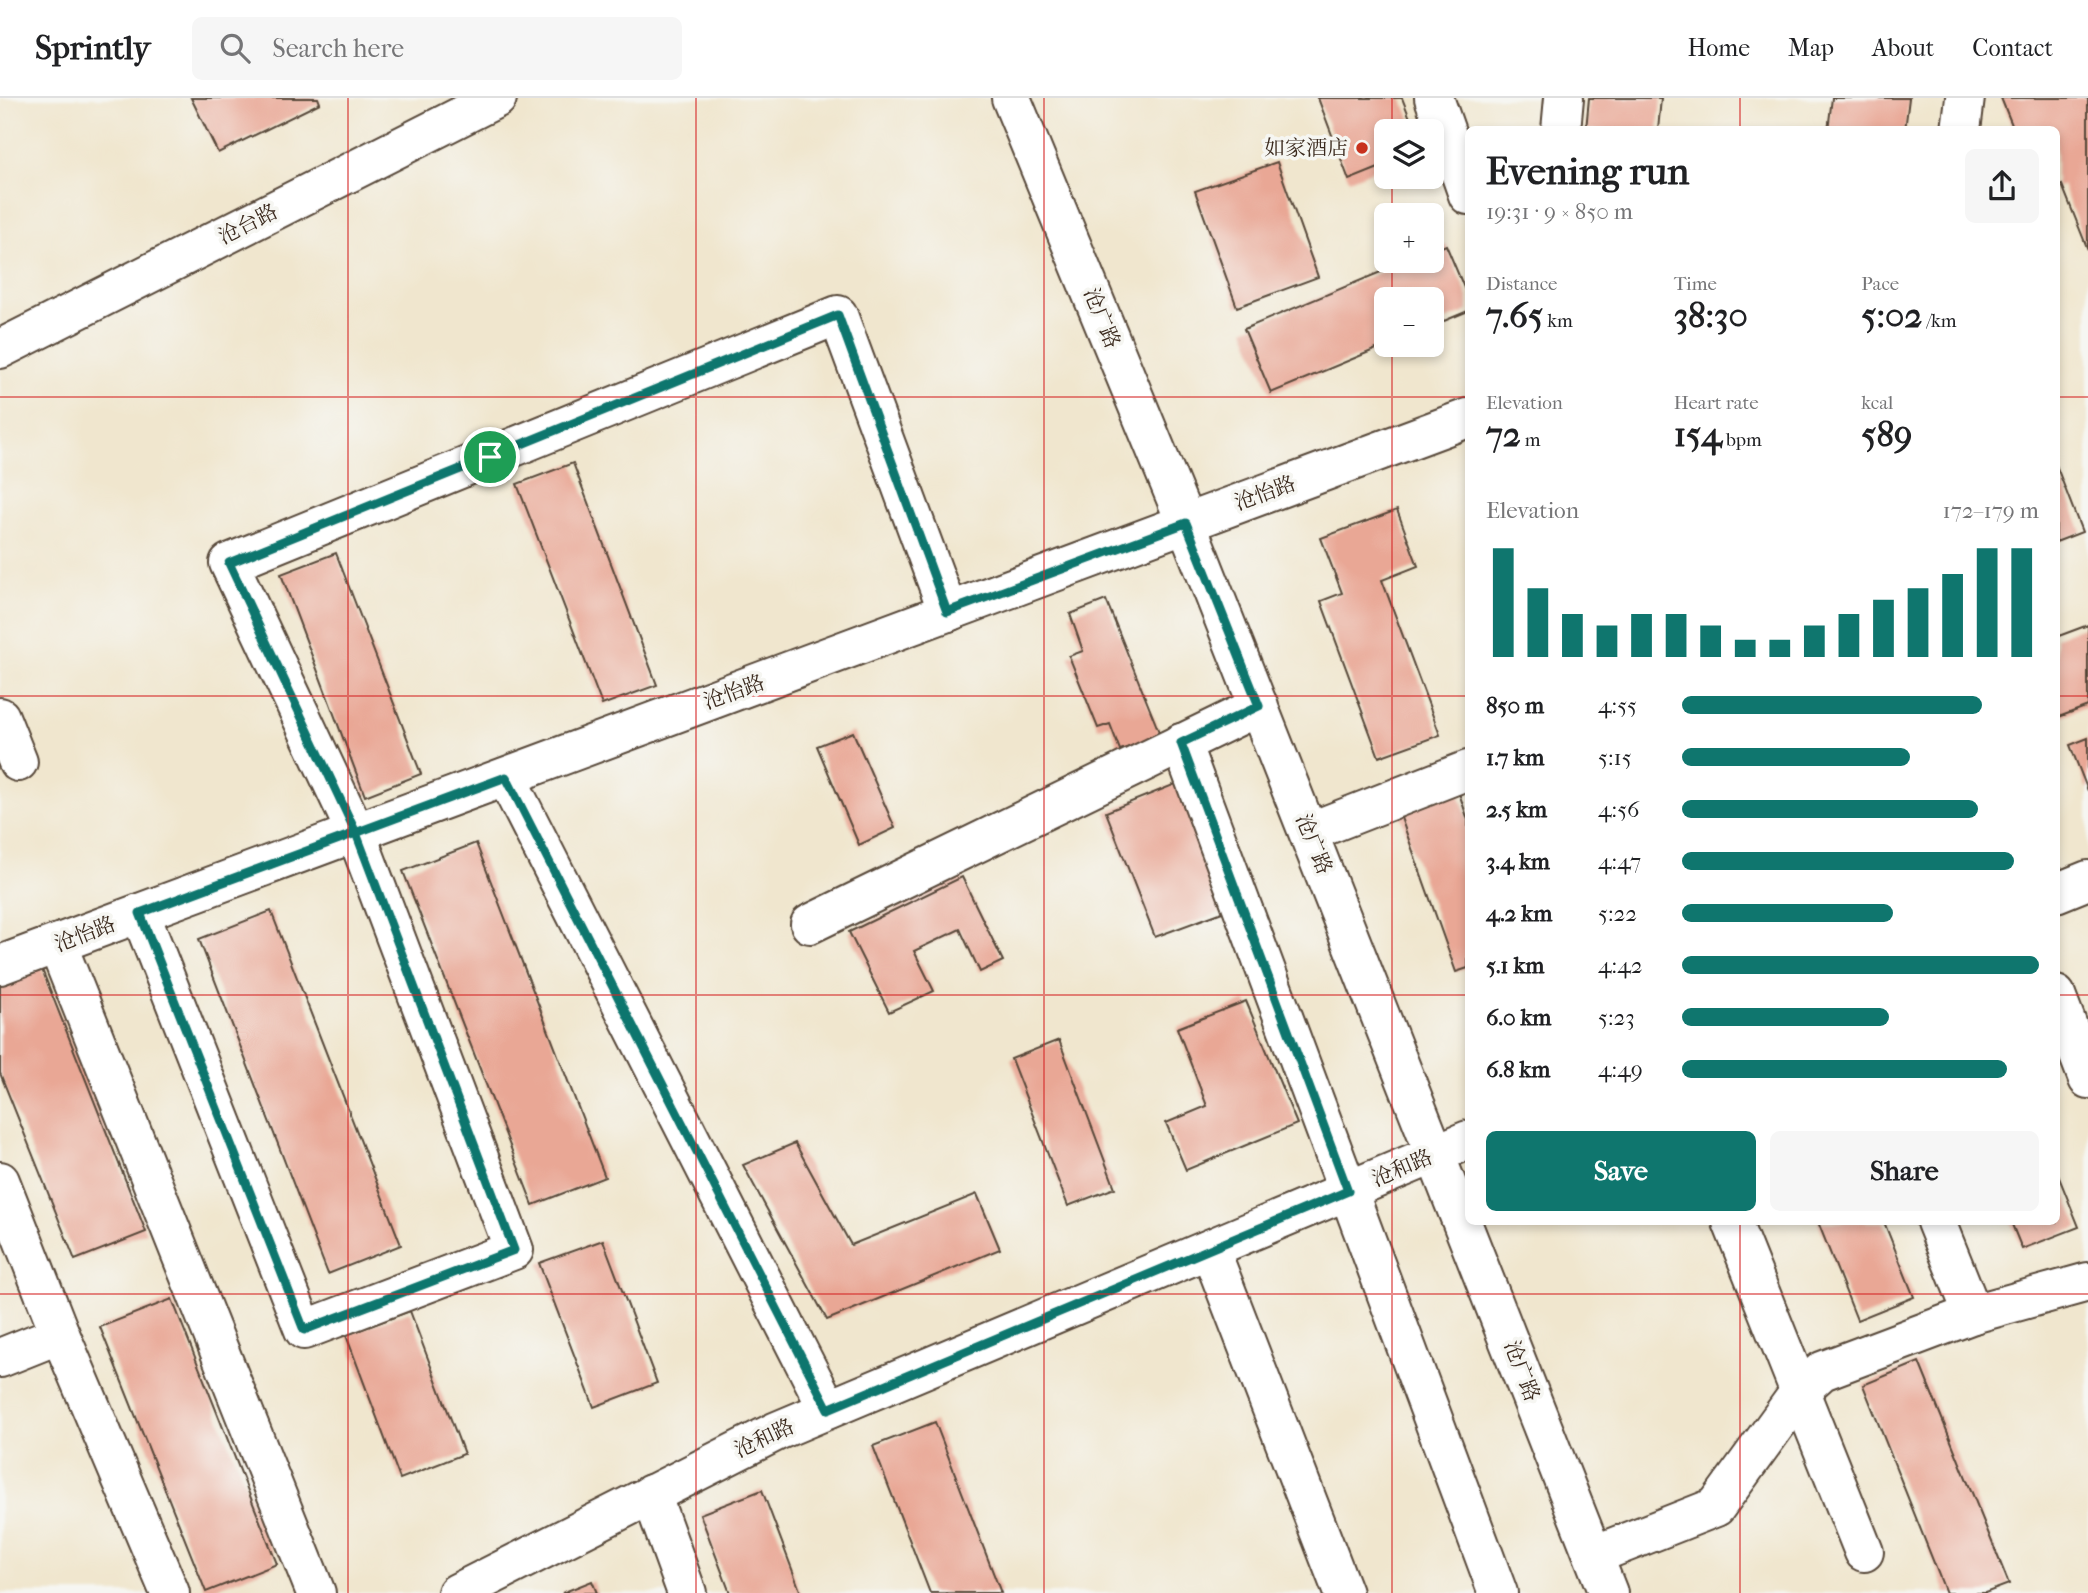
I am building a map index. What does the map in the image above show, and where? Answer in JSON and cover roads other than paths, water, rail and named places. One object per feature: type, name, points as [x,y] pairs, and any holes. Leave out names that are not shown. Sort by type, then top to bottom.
[{"type":"street","name":"沧台路","points":[[0,349],[497,98]]},
{"type":"street","name":"沧广路","points":[[1011,98],[1186,523],[1309,832],[1453,1147],[1465,1182]]},
{"type":"street","points":[[1434,98],[1465,186]]},
{"type":"street","points":[[1561,126],[1564,98]]},
{"type":"street","points":[[1962,126],[1965,98]]},
{"type":"street","points":[[140,913],[304,1330],[514,1250],[356,833],[229,563],[838,315],[947,612]]},
{"type":"street","name":"沧怡路","points":[[0,965],[1465,419]]},
{"type":"street","points":[[810,924],[1259,706]]},
{"type":"street","points":[[0,717],[18,762]]},
{"type":"street","points":[[1181,743],[1498,1593]]},
{"type":"street","points":[[1309,832],[1465,772]]},
{"type":"street","points":[[506,777],[828,1409]]},
{"type":"street","points":[[2060,891],[2088,880]]},
{"type":"street","points":[[57,944],[316,1593]]},
{"type":"street","points":[[2060,1006],[2088,1080]]},
{"type":"street","name":"沧和路","points":[[457,1593],[777,1431],[1453,1147]]},
{"type":"street","points":[[0,1181],[60,1334],[170,1593]]},
{"type":"street","name":"沧广路","points":[[1480,1225],[1608,1593]]},
{"type":"street","points":[[1733,1225],[1864,1552]]},
{"type":"street","points":[[1937,1225],[1973,1314]]},
{"type":"street","points":[[1210,1249],[1343,1593]]},
{"type":"street","points":[[1594,1555],[1716,1507],[1801,1390],[1822,1371],[1973,1314],[2088,1282]]},
{"type":"street","points":[[0,1358],[60,1334]]},
{"type":"street","points":[[651,1494],[687,1593]]},
{"type":"place","name":"如家酒店","points":[[1362,148]]}]
